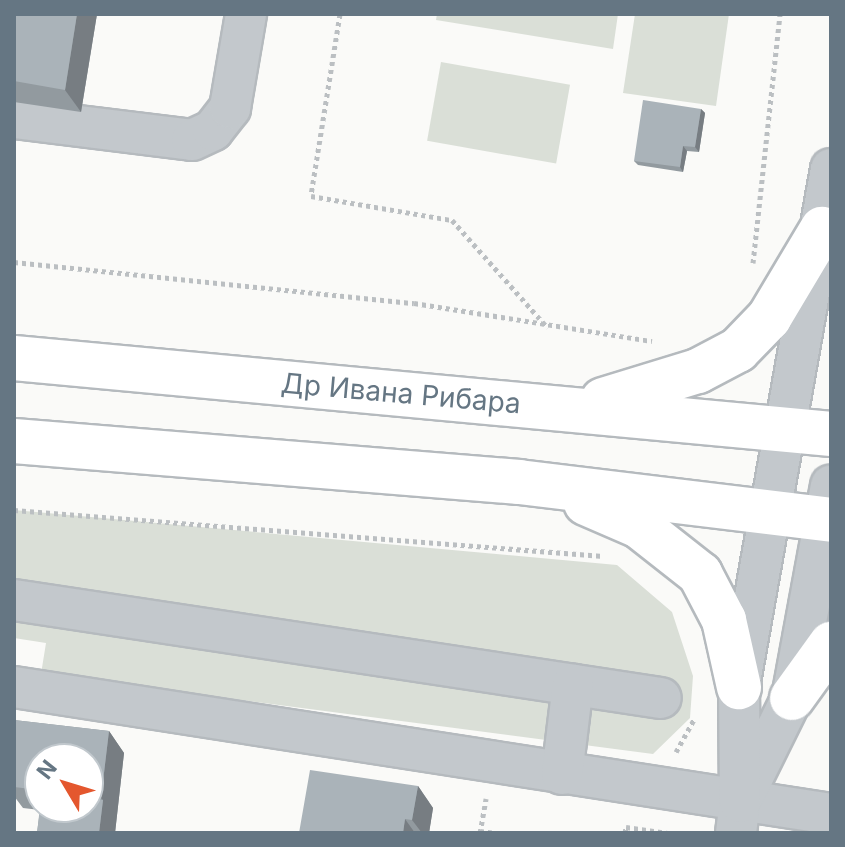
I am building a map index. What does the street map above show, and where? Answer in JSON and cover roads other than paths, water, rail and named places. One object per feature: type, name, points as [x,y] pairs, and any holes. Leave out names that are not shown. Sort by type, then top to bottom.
[{"type":"main road","points":[[542,405],[616,399],[698,371],[738,350],[769,318],[822,229]]},
{"type":"main road","name":"Др Ивана Рибара","points":[[14,358],[788,427],[831,434]]},
{"type":"main road","points":[[14,441],[519,482],[773,513],[829,508]]},
{"type":"main road","points":[[519,482],[639,526],[695,569],[724,620],[739,687]]},
{"type":"main road","points":[[792,698],[831,644]]},
{"type":"street","points":[[14,118],[192,140],[213,130],[230,108],[246,14]]},
{"type":"street","points":[[738,818],[739,687],[773,513],[831,169]]},
{"type":"street","points":[[738,818],[792,698],[829,508]]},
{"type":"street","points":[[14,600],[573,685],[679,705]]},
{"type":"street","points":[[562,774],[573,685]]},
{"type":"street","points":[[14,687],[562,774],[738,818],[831,814]]}]
